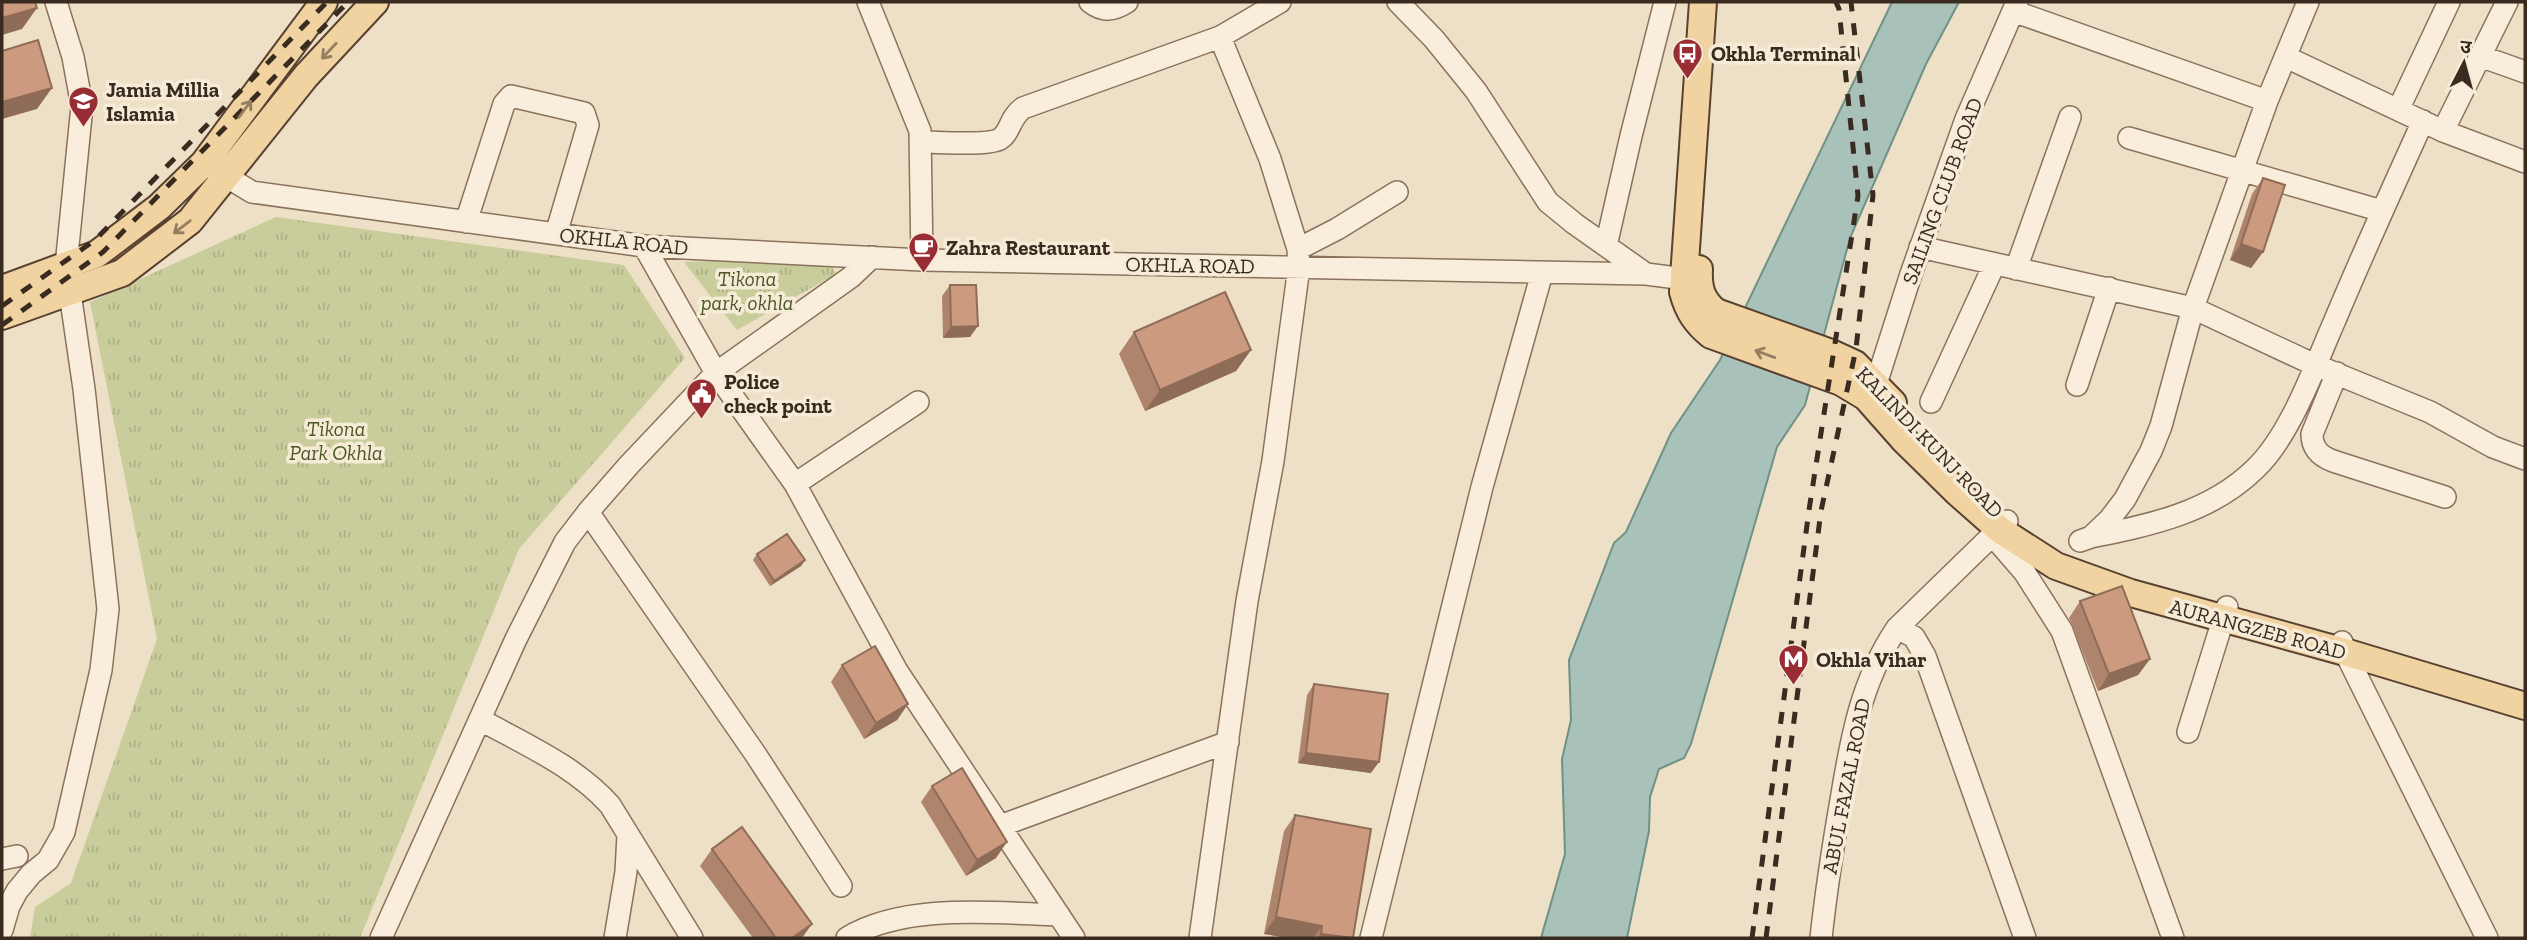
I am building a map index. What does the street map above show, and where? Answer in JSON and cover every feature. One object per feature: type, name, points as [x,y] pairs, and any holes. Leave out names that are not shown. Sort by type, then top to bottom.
[{"type":"main road","points":[[2,316],[122,273],[190,221],[215,170],[324,2]]},
{"type":"main road","points":[[2,289],[97,254],[159,207],[215,170],[375,2]]},
{"type":"main road","name":"KALINDI KUNJ ROAD","points":[[1703,2],[1684,292],[1686,305],[1701,327],[1717,325],[1825,363],[1856,364],[1876,384],[1931,456]]},
{"type":"main road","name":"KALINDI KUNJ ROAD","points":[[1716,2],[1698,283],[1717,325]]},
{"type":"main road","name":"KALINDI KUNJ ROAD","points":[[1825,363],[1841,382],[1867,397],[1931,456],[2000,529]]},
{"type":"main road","name":"AURANGZEB ROAD","points":[[2000,529],[2078,561],[2225,613],[2344,647],[2525,692]]},
{"type":"main road","name":"AURANGZEB ROAD","points":[[2344,647],[2525,706]]},
{"type":"street","points":[[55,2],[73,57],[82,106],[66,266]]},
{"type":"street","points":[[868,2],[913,110],[922,142],[922,260]]},
{"type":"street","points":[[1090,2],[1108,10],[1127,2]]},
{"type":"street","points":[[922,142],[983,142],[999,139],[1014,116],[1023,108],[1220,37],[1280,2]]},
{"type":"street","points":[[1398,2],[1434,39],[1476,91],[1548,202],[1646,274]]},
{"type":"street","points":[[1606,246],[1630,136],[1665,2]]},
{"type":"street","points":[[2308,2],[2267,101],[2244,172],[2193,308],[2161,426],[2151,451],[2125,499],[2109,520],[2085,539],[2183,515],[2256,469],[2283,433],[2423,121]]},
{"type":"street","points":[[2399,108],[2449,2]]},
{"type":"street","points":[[2443,131],[2507,2]]},
{"type":"street","points":[[2015,6],[2267,101]]},
{"type":"street","name":"SAILING CLUB ROAD","points":[[1876,384],[1920,247],[1966,119],[2015,6]]},
{"type":"street","points":[[1200,938],[1248,601],[1273,461],[1298,258],[1270,159],[1220,37]]},
{"type":"street","points":[[2480,56],[2525,72]]},
{"type":"street","points":[[2286,57],[2443,131],[2525,162]]},
{"type":"street","points":[[466,222],[504,104],[511,96],[584,113],[588,125],[555,234]]},
{"type":"street","points":[[2016,269],[2070,117]]},
{"type":"street","points":[[2129,138],[2382,211]]},
{"type":"street","name":"OKHLA ROAD","points":[[215,170],[252,192],[644,246],[922,260],[1298,258],[1542,273],[1646,274],[1685,279]]},
{"type":"street","points":[[1298,258],[1337,229],[1397,192]]},
{"type":"street","points":[[644,246],[716,373],[795,484],[897,671],[1074,938]]},
{"type":"street","points":[[1920,247],[2193,308],[2315,365],[2430,412],[2493,447],[2525,459]]},
{"type":"street","points":[[381,938],[516,639],[554,563],[588,512],[716,373],[851,277],[872,257]]},
{"type":"street","points":[[1931,402],[1994,265]]},
{"type":"street","points":[[1371,938],[1482,487],[1542,273]]},
{"type":"street","points":[[2077,385],[2109,288]]},
{"type":"street","points":[[2,930],[17,891],[31,874],[48,860],[64,832],[106,643],[108,590],[70,293]]},
{"type":"street","points":[[2337,373],[2312,434],[2312,443],[2322,457],[2445,497]]},
{"type":"street","points":[[795,484],[918,402]]},
{"type":"street","points":[[588,512],[756,755],[841,886]]},
{"type":"street","points":[[2000,529],[2062,631],[2173,938]]},
{"type":"street","name":"ABUL FAZAL ROAD","points":[[1821,938],[1827,879],[1852,732],[1866,686],[1886,644],[1897,628],[2000,529]]},
{"type":"street","points":[[2188,732],[2225,613]]},
{"type":"street","points":[[1897,628],[1914,637],[1925,656],[2025,938]]},
{"type":"street","points":[[2344,647],[2487,938]]},
{"type":"street","points":[[481,720],[576,773],[593,786],[610,805],[692,938]]},
{"type":"street","points":[[1000,826],[1228,743]]},
{"type":"street","points":[[615,938],[624,891],[628,835]]},
{"type":"street","points":[[847,938],[871,926],[934,914],[964,911],[1059,915]]},
{"type":"green space","name":"Tikona Park Okhla","points":[[276,217],[624,265],[685,358],[519,549],[360,938],[30,938],[35,907],[71,883],[157,639],[90,302]]},
{"type":"green space","name":"Tikona park, okhla","points":[[827,257],[836,274],[737,330],[684,262]]},
{"type":"water","points":[[1892,2],[1959,2],[1926,64],[1850,238],[1805,405],[1777,447],[1691,744],[1684,758],[1659,769],[1650,797],[1649,831],[1627,938],[1541,938],[1565,854],[1562,759],[1571,720],[1569,660],[1614,543],[1626,532],[1671,433],[1720,360]]},
{"type":"building","points":[[2,2],[35,2],[37,8],[2,18]]},
{"type":"building","points":[[38,40],[52,88],[2,102],[2,51]]},
{"type":"building","points":[[2263,178],[2285,185],[2263,252],[2241,244]]},
{"type":"building","points":[[950,285],[976,285],[978,326],[951,327]]},
{"type":"building","points":[[1225,292],[1251,350],[1160,390],[1134,332]]},
{"type":"building","points":[[787,534],[805,560],[774,581],[757,554]]},
{"type":"building","points":[[2122,586],[2150,659],[2109,674],[2080,601]]},
{"type":"building","points":[[875,646],[908,704],[876,723],[842,665]]},
{"type":"building","points":[[1314,684],[1388,694],[1379,762],[1306,753]]},
{"type":"building","points":[[962,768],[1007,842],[977,860],[932,786]]},
{"type":"building","points":[[1295,815],[1371,829],[1353,938],[1321,934],[1322,926],[1276,917]]},
{"type":"building","points":[[742,827],[812,924],[792,938],[776,938],[712,849]]},
{"type":"railway","points":[[2,306],[95,240],[327,2]]},
{"type":"railway","points":[[2,325],[103,252],[348,2]]},
{"type":"railway","points":[[1752,938],[1809,510],[1858,196],[1839,9],[1836,2]]},
{"type":"railway","points":[[1766,938],[1821,511],[1856,349],[1873,195],[1851,2]]},
{"type":"place","name":"Okhla Terminal","points":[[1688,80]]},
{"type":"place","name":"Jamia Millia Islamia","points":[[83,128]]},
{"type":"place","name":"Zahra Restaurant","points":[[923,274]]},
{"type":"place","name":"Police check point","points":[[701,420]]},
{"type":"place","name":"Okhla Vihar","points":[[1793,686]]}]
